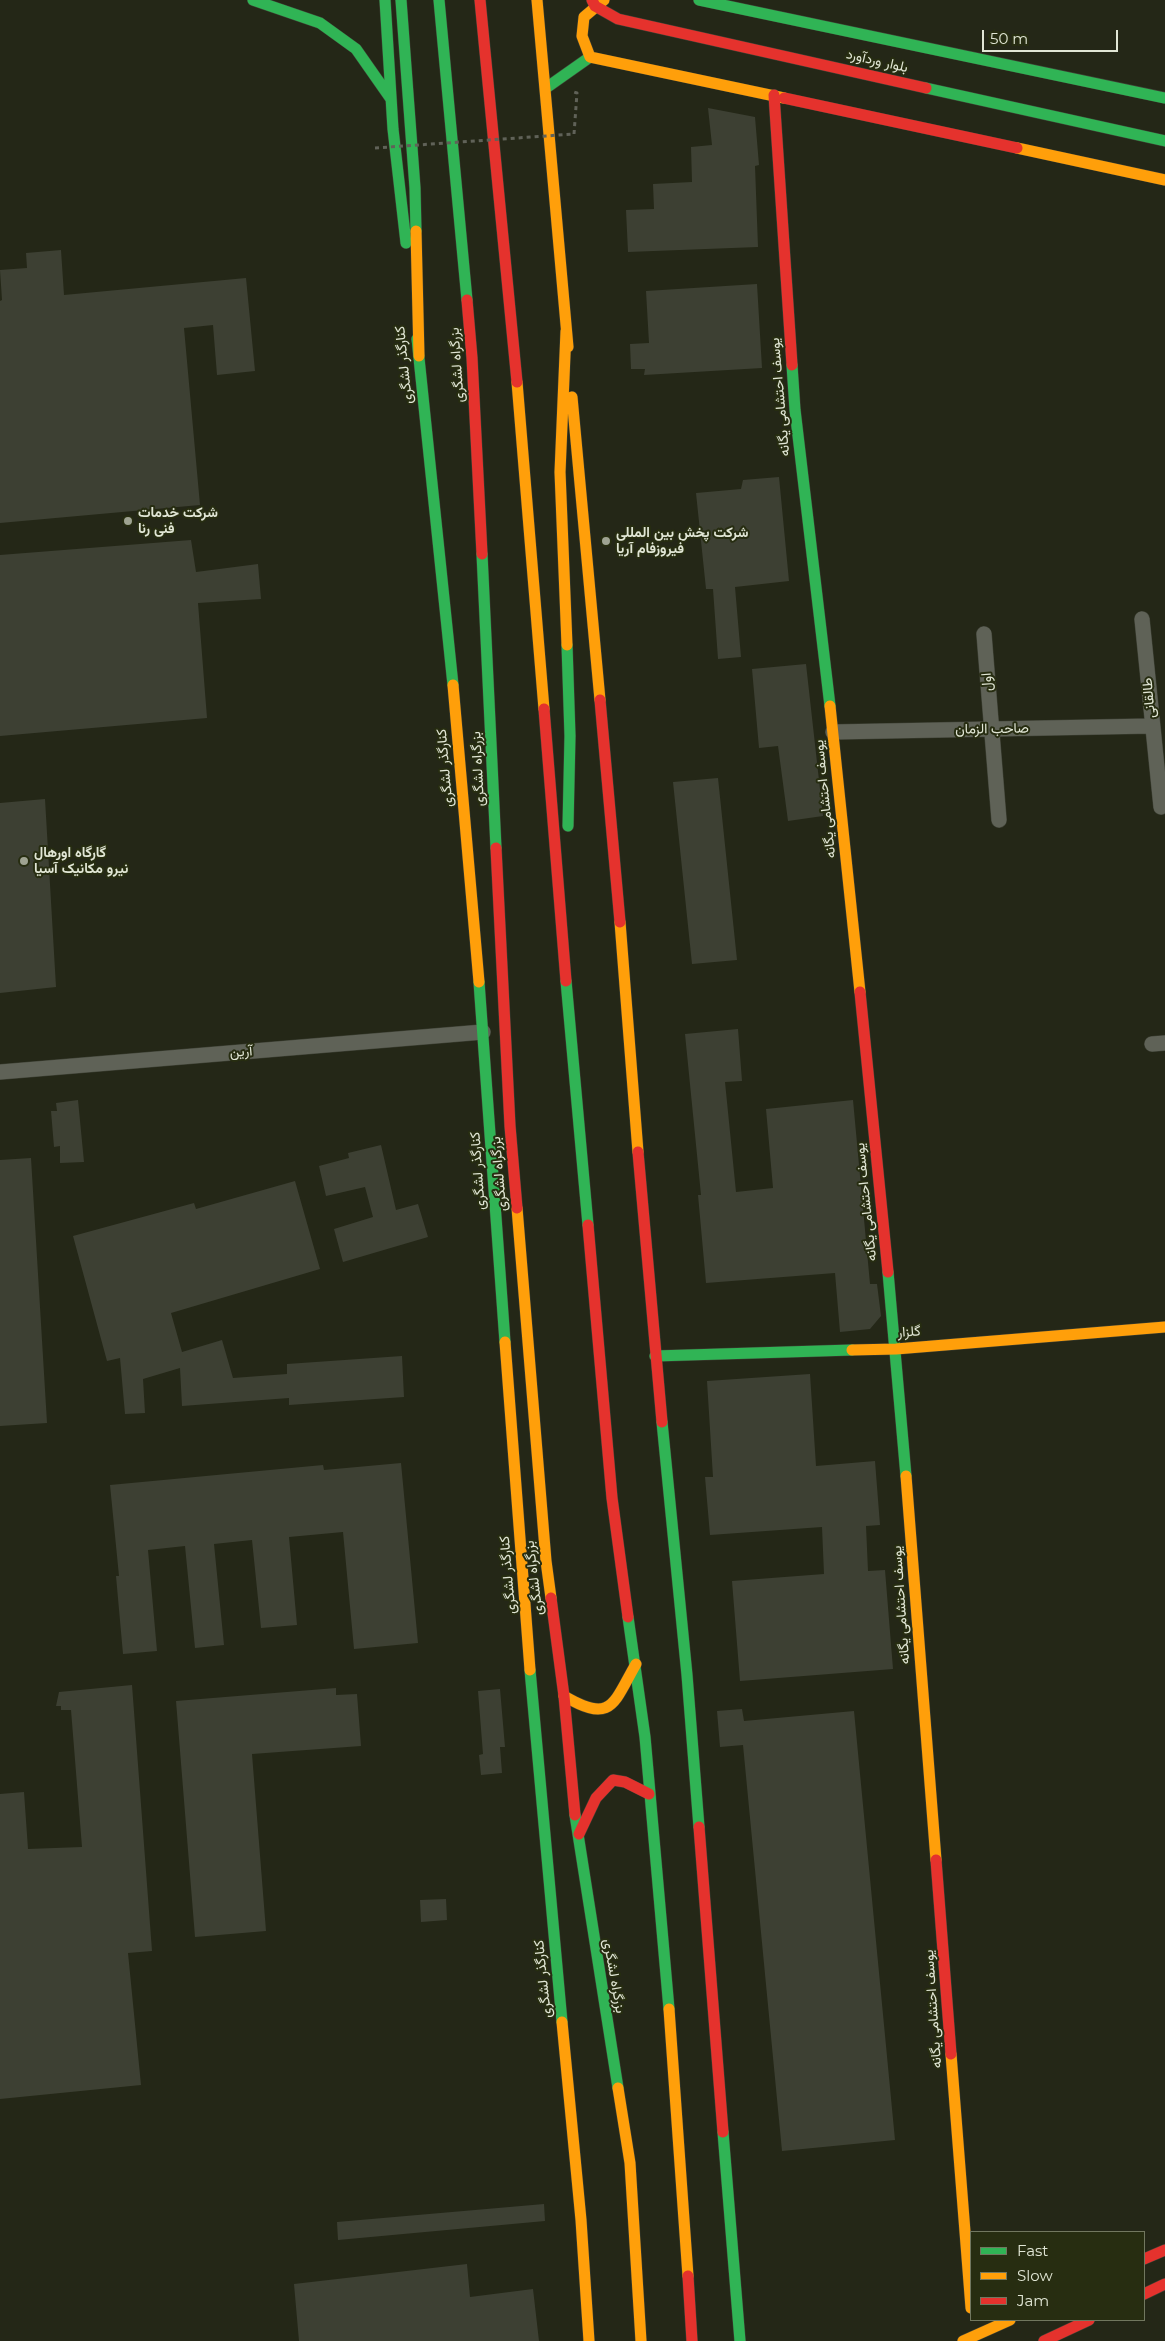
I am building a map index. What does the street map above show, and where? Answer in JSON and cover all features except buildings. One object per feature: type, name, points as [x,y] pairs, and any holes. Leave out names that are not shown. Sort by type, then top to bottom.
[{"type":"main road","points":[[253,0],[320,23],[356,49],[391,99]]},
{"type":"main road","name":"کنارگذر لشگری","points":[[385,0],[391,99],[451,659],[483,1032],[509,1404],[542,1812],[581,2220],[589,2341]]},
{"type":"main road","points":[[401,0],[414,188],[418,356]]},
{"type":"main road","name":"بزرگراه لشگری","points":[[439,0],[473,368],[510,1126],[546,1561],[564,1696],[577,1838],[630,2163],[640,2341]]},
{"type":"main road","points":[[480,0],[528,479],[558,894],[612,1498],[645,1737],[668,1992],[692,2341]]},
{"type":"main road","points":[[537,0],[612,840],[655,1356],[688,1685],[740,2341]]},
{"type":"main road","name":"بلوار وردآورد","points":[[699,0],[1165,98]]},
{"type":"main road","points":[[590,57],[582,36],[584,17],[597,2]]},
{"type":"main road","name":"بلوار وردآورد","points":[[597,2],[618,19],[1165,141]]},
{"type":"main road","points":[[546,88],[590,57],[1165,180]]},
{"type":"main road","name":"یوسف احتشامی یگانه","points":[[774,95],[795,410],[833,732],[896,1348],[970,2295]]},
{"type":"main road","points":[[558,894],[569,821],[570,736],[560,472],[566,331]]},
{"type":"main road","name":"گلزار","points":[[655,1356],[896,1348],[1165,1327]]},
{"type":"main road","points":[[564,1696],[591,1711],[608,1708],[636,1664]]},
{"type":"main road","points":[[577,1838],[594,1798],[602,1787],[613,1780],[625,1782],[649,1794]]},
{"type":"main road","points":[[1145,2259],[1165,2250]]},
{"type":"main road","points":[[1145,2294],[1165,2284]]},
{"type":"main road","points":[[968,2339],[972,2321]]},
{"type":"main road","points":[[968,2339],[1008,2321]]},
{"type":"main road","points":[[1044,2341],[1087,2321]]},
{"type":"street","name":"طالقانی","points":[[1142,619],[1151,726],[1161,807]]},
{"type":"street","name":"اول","points":[[984,634],[999,820]]},
{"type":"street","name":"صاحب الزمان","points":[[833,732],[1151,726]]},
{"type":"street","name":"آرین","points":[[0,1072],[483,1032]]},
{"type":"path","points":[[375,148],[574,134],[577,93],[546,88]]},
{"type":"traffic: fast","points":[[253,0],[320,23],[356,49],[391,99]]},
{"type":"traffic: fast","points":[[385,0],[393,129],[406,243]]},
{"type":"traffic: fast","points":[[401,0],[415,188],[416,231]]},
{"type":"traffic: fast","points":[[439,0],[467,300]]},
{"type":"traffic: fast","points":[[699,0],[1165,98]]},
{"type":"traffic: fast","points":[[546,88],[590,57]]},
{"type":"traffic: fast","points":[[926,88],[1165,141]]},
{"type":"traffic: fast","points":[[417,339],[453,685]]},
{"type":"traffic: fast","points":[[792,365],[795,410],[830,706]]},
{"type":"traffic: fast","points":[[482,554],[496,848]]},
{"type":"traffic: fast","points":[[567,645],[570,736],[568,826]]},
{"type":"traffic: fast","points":[[566,981],[588,1225]]},
{"type":"traffic: fast","points":[[479,982],[505,1342]]},
{"type":"traffic: fast","points":[[888,1272],[906,1476]]},
{"type":"traffic: fast","points":[[655,1356],[852,1350]]},
{"type":"traffic: fast","points":[[662,1422],[687,1675],[699,1827]]},
{"type":"traffic: fast","points":[[628,1617],[645,1737],[669,2009]]},
{"type":"traffic: fast","points":[[530,1670],[562,2022]]},
{"type":"traffic: fast","points":[[575,1815],[618,2088]]},
{"type":"traffic: fast","points":[[723,2132],[740,2341]]},
{"type":"traffic: slow","points":[[537,0],[568,347]]},
{"type":"traffic: slow","points":[[604,0],[584,17],[582,36],[590,57],[784,98]]},
{"type":"traffic: slow","points":[[1017,148],[1165,180]]},
{"type":"traffic: slow","points":[[416,231],[419,356]]},
{"type":"traffic: slow","points":[[566,331],[560,472],[567,645]]},
{"type":"traffic: slow","points":[[517,382],[544,709]]},
{"type":"traffic: slow","points":[[572,397],[600,700]]},
{"type":"traffic: slow","points":[[453,685],[479,982]]},
{"type":"traffic: slow","points":[[830,706],[860,992]]},
{"type":"traffic: slow","points":[[620,922],[638,1152]]},
{"type":"traffic: slow","points":[[517,1208],[546,1561],[551,1598]]},
{"type":"traffic: slow","points":[[852,1350],[896,1349],[1165,1327]]},
{"type":"traffic: slow","points":[[505,1342],[530,1670]]},
{"type":"traffic: slow","points":[[906,1476],[936,1860]]},
{"type":"traffic: slow","points":[[564,1696],[592,1708],[602,1709],[609,1706],[622,1690],[636,1664]]},
{"type":"traffic: slow","points":[[669,2009],[688,2276]]},
{"type":"traffic: slow","points":[[562,2022],[581,2220],[589,2341]]},
{"type":"traffic: slow","points":[[951,2054],[970,2295]]},
{"type":"traffic: slow","points":[[618,2088],[630,2163],[641,2341]]},
{"type":"traffic: slow","points":[[963,2341],[1008,2321]]},
{"type":"traffic: jam","points":[[480,0],[517,382]]},
{"type":"traffic: jam","points":[[592,0],[595,6]]},
{"type":"traffic: jam","points":[[595,6],[618,19],[926,88]]},
{"type":"traffic: jam","points":[[774,95],[792,365]]},
{"type":"traffic: jam","points":[[784,98],[1017,148]]},
{"type":"traffic: jam","points":[[467,300],[472,358],[482,554]]},
{"type":"traffic: jam","points":[[600,700],[620,922]]},
{"type":"traffic: jam","points":[[544,709],[566,981]]},
{"type":"traffic: jam","points":[[496,848],[510,1126],[517,1208]]},
{"type":"traffic: jam","points":[[860,992],[888,1272]]},
{"type":"traffic: jam","points":[[638,1152],[662,1422]]},
{"type":"traffic: jam","points":[[588,1225],[612,1498],[628,1617]]},
{"type":"traffic: jam","points":[[551,1598],[564,1696],[575,1815]]},
{"type":"traffic: jam","points":[[579,1834],[596,1798],[613,1780],[625,1782],[649,1794]]},
{"type":"traffic: jam","points":[[699,1827],[723,2132]]},
{"type":"traffic: jam","points":[[936,1860],[951,2054]]},
{"type":"traffic: jam","points":[[1145,2259],[1165,2250]]},
{"type":"traffic: jam","points":[[688,2276],[692,2341]]},
{"type":"traffic: jam","points":[[1145,2294],[1165,2284]]},
{"type":"traffic: jam","points":[[1044,2341],[1087,2321]]},
{"type":"place","name":"شرکت خدمات فنی رنا","points":[[128,521]]},
{"type":"place","name":"شرکت پخش بین المللی فیروزفام آریا","points":[[606,541]]},
{"type":"place","name":"گارگاه اورهال نیرو مکانیک آسیا","points":[[24,861]]}]
